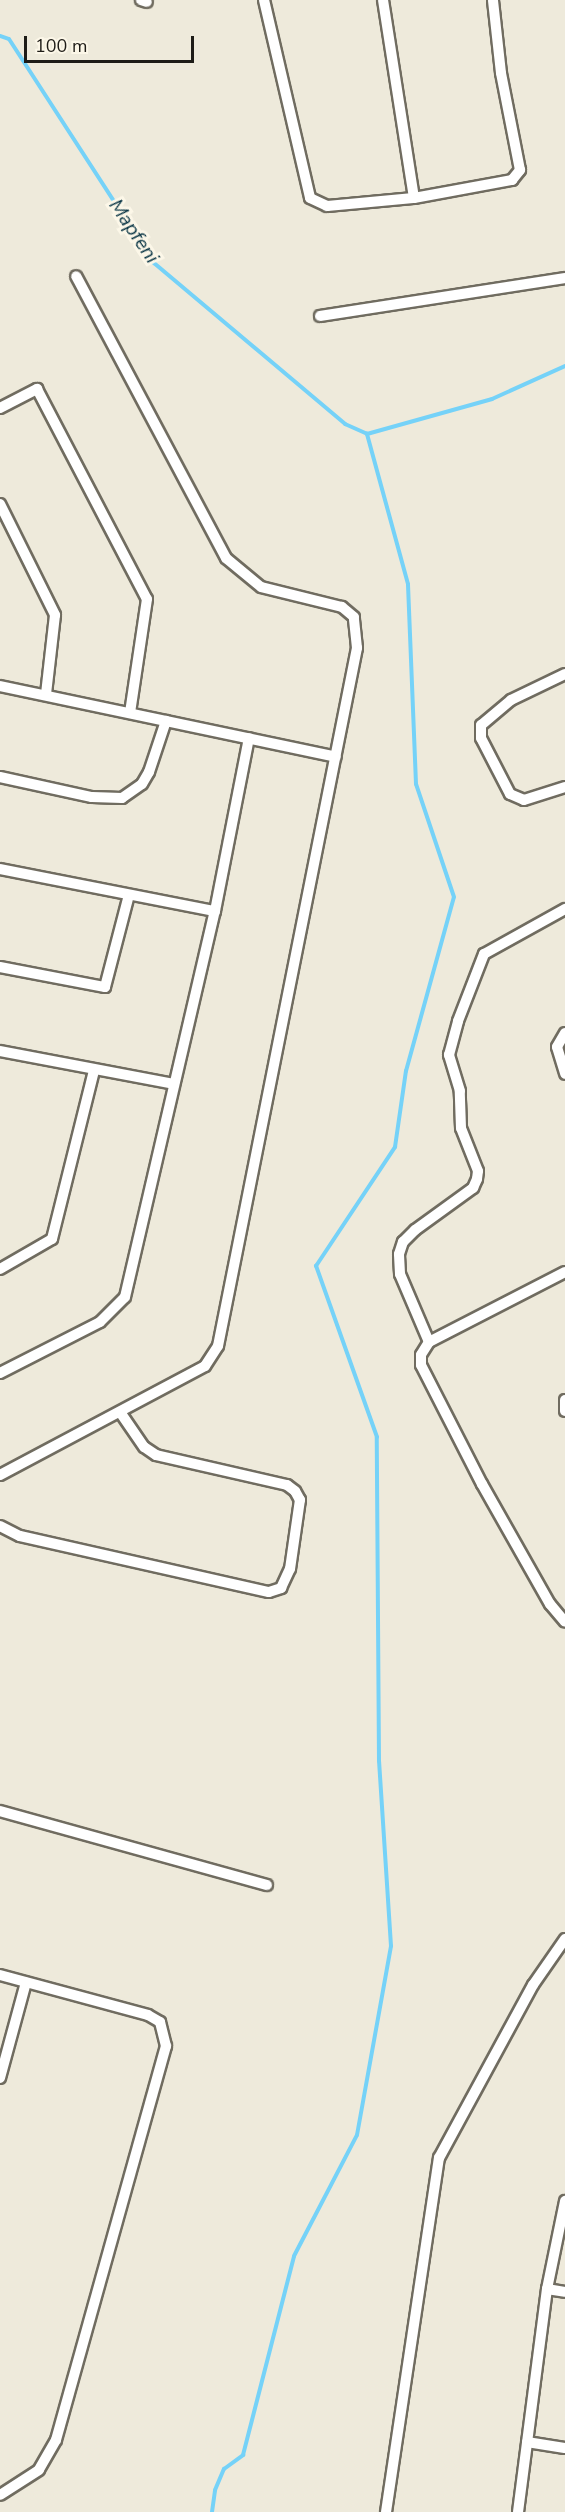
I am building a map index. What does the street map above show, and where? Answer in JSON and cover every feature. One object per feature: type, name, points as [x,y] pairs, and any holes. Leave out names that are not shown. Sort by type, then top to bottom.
[{"type":"street","points":[[264,0],[310,198],[327,206],[414,198],[513,180],[520,170],[501,73],[494,0]]},
{"type":"street","points":[[383,0],[414,198]]},
{"type":"street","points":[[0,1475],[205,1366],[218,1346],[357,648],[354,617],[342,607],[261,587],[226,558],[76,276]]},
{"type":"street","points":[[320,316],[565,278]]},
{"type":"street","points":[[0,408],[37,389],[147,598],[130,713]]},
{"type":"street","points":[[0,504],[55,615],[46,694]]},
{"type":"street","points":[[565,674],[512,700],[481,725],[481,738],[510,794],[524,800],[565,787]]},
{"type":"street","points":[[0,686],[336,757]]},
{"type":"street","points":[[0,777],[92,797],[122,798],[142,784],[149,772],[166,721]]},
{"type":"street","points":[[0,1373],[100,1322],[125,1297],[215,911],[249,738]]},
{"type":"street","points":[[0,869],[215,911]]},
{"type":"street","points":[[0,967],[105,987],[129,895]]},
{"type":"street","points":[[429,1342],[400,1274],[399,1254],[403,1242],[415,1230],[473,1188],[477,1179],[478,1171],[461,1128],[460,1092],[449,1054],[458,1021],[484,954],[565,909]]},
{"type":"street","points":[[565,1033],[557,1047],[565,1074]]},
{"type":"street","points":[[0,1051],[174,1084]]},
{"type":"street","points":[[0,1269],[52,1239],[94,1070]]},
{"type":"street","points":[[565,1272],[429,1342],[421,1355],[421,1365],[482,1484],[550,1604],[565,1622]]},
{"type":"street","points":[[565,1400],[565,1411]]},
{"type":"street","points":[[0,1526],[20,1536],[269,1592],[281,1588],[290,1569],[300,1500],[295,1491],[287,1485],[156,1455],[138,1440],[120,1412]]},
{"type":"street","points":[[0,1811],[267,1885]]},
{"type":"street","points":[[386,2512],[439,2158],[533,1985],[565,1939]]},
{"type":"street","points":[[0,1975],[148,2014],[160,2022],[166,2046],[56,2440],[39,2470],[0,2495]]},
{"type":"street","points":[[0,2078],[26,1983]]},
{"type":"street","points":[[518,2512],[547,2289],[565,2200]]},
{"type":"street","points":[[547,2289],[565,2292]]},
{"type":"street","points":[[527,2442],[565,2448]]},
{"type":"waterway","name":"Mapfeni","points":[[0,36],[9,39],[154,263],[345,424],[367,434]]},
{"type":"waterway","points":[[367,434],[492,399],[565,366]]},
{"type":"waterway","points":[[212,2512],[215,2490],[224,2469],[243,2455],[294,2256],[357,2135],[391,1946],[379,1761],[377,1437],[316,1266],[395,1147],[406,1071],[454,897],[416,784],[408,584],[367,434]]}]
